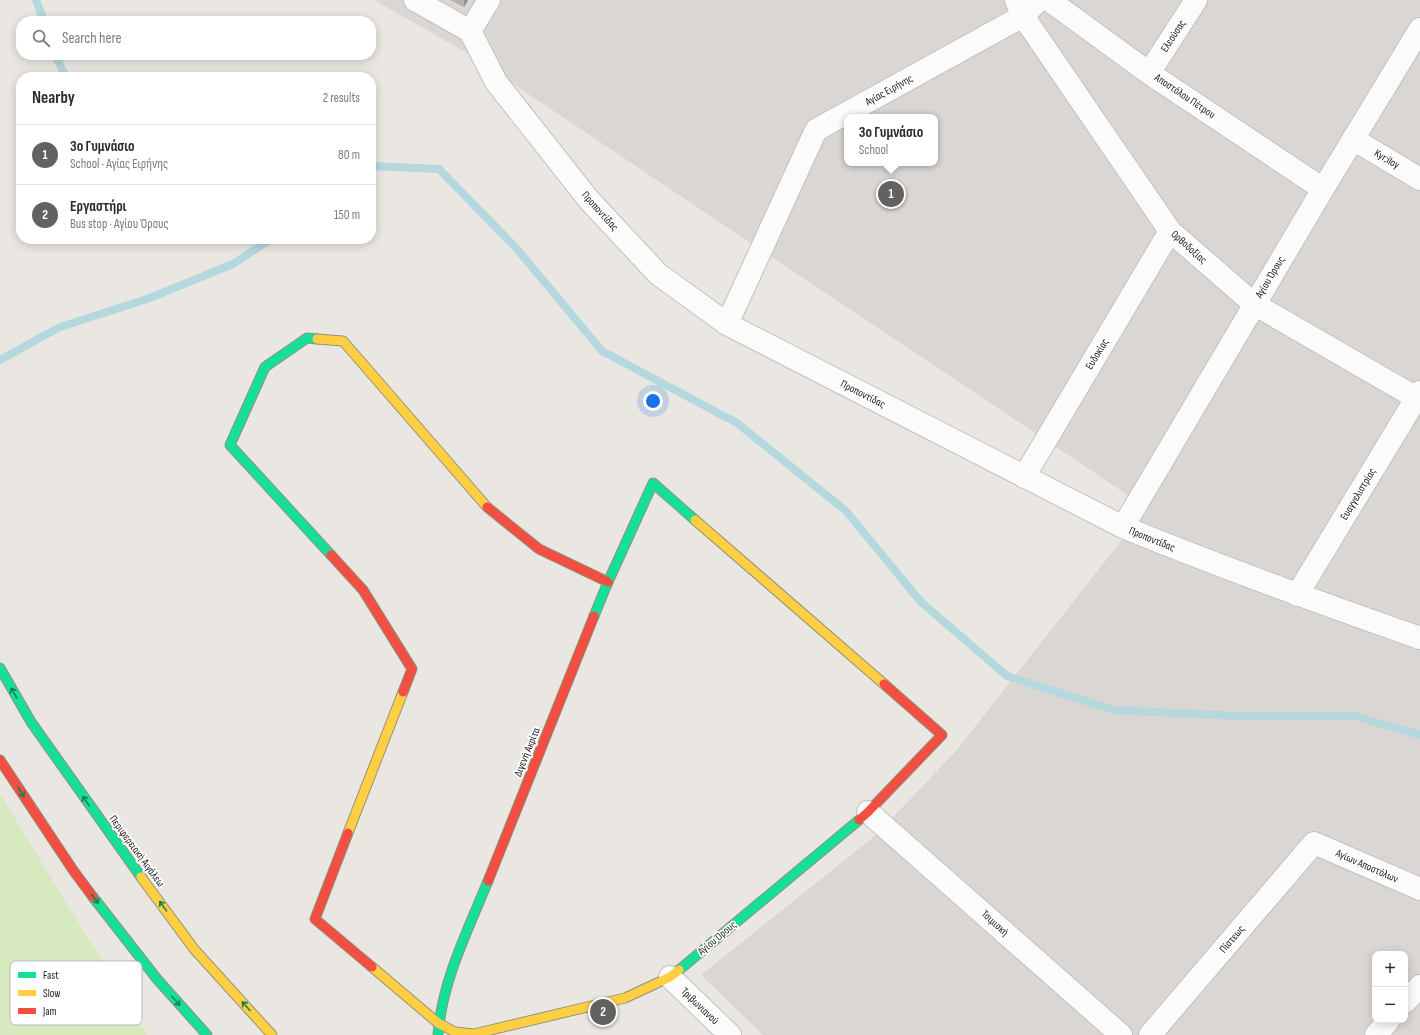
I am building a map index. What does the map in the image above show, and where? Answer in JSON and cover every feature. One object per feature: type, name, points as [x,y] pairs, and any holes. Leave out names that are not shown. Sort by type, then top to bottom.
[{"type":"street","points":[[415,0],[470,31],[489,0]]},
{"type":"street","name":"Αγίας Ειρήνης","points":[[728,324],[816,130],[1020,8],[1039,0]]},
{"type":"street","name":"Αποστόλου Πέτρου","points":[[1049,0],[1149,73],[1323,189]]},
{"type":"street","name":"Ελεούσας","points":[[1149,73],[1196,0]]},
{"type":"street","name":"Ορθοδοξίας","points":[[1020,8],[1170,231],[1254,304],[1419,397]]},
{"type":"street","name":"Αγίου Όρους","points":[[1123,527],[1254,304],[1420,29]]},
{"type":"street","name":"Προποντίδας","points":[[470,31],[496,82],[589,200],[658,274],[728,324],[1123,527],[1191,555],[1297,595],[1420,638]]},
{"type":"street","name":"Kyr;iloy","points":[[1354,139],[1420,179]]},
{"type":"street","name":"Ευδοκίας","points":[[1024,477],[1170,231]]},
{"type":"street","name":"Αγίου Όρους","points":[[608,582],[539,549],[489,510],[343,341],[307,338],[265,367],[230,445],[363,590],[412,668],[315,919],[438,1023],[455,1032],[474,1034],[625,998],[670,977],[868,812],[942,735]]},
{"type":"street","name":"Ευαγγελιστρίας","points":[[1297,595],[1419,397]]},
{"type":"street","name":"Διγενή Ακρίτα","points":[[438,1035],[438,1023],[457,958],[608,582],[654,482],[942,735]]},
{"type":"street","name":"Περιφερειακή Αιγάλεω","points":[[0,668],[31,722],[189,942],[272,1035]]},
{"type":"street","points":[[0,760],[73,870],[157,979],[207,1035]]},
{"type":"street","name":"Τσιμισκή","points":[[868,812],[1121,1035]]},
{"type":"street","name":"Αγίων Αποστόλων","points":[[1314,843],[1420,889]]},
{"type":"street","name":"Πίστεως","points":[[1150,1035],[1314,843]]},
{"type":"street","name":"Τριβωνιανού","points":[[670,977],[730,1035]]},
{"type":"street","points":[[1408,999],[1420,986]]},
{"type":"street","points":[[1376,1035],[1386,1023]]},
{"type":"shaded area","points":[[374,0],[1420,0],[1420,1035],[763,1035],[701,975],[877,834],[955,752],[1147,508],[467,53]]},
{"type":"green space","points":[[0,794],[102,961],[10,961],[10,1025],[141,1025],[147,1035],[0,1035]]},
{"type":"waterway","points":[[36,0],[42,16]]},
{"type":"waterway","points":[[58,60],[64,72]]},
{"type":"waterway","points":[[376,166],[439,169],[517,249],[602,351],[737,423],[846,511],[921,602],[1007,676],[1113,710],[1238,716],[1354,716],[1420,735]]},
{"type":"waterway","points":[[0,360],[60,327],[147,299],[233,264],[263,244]]},
{"type":"traffic: fast","points":[[317,339],[307,338],[265,367],[230,445],[331,555]]},
{"type":"traffic: fast","points":[[594,616],[653,483],[695,520]]},
{"type":"traffic: fast","points":[[0,668],[31,722],[141,877]]},
{"type":"traffic: fast","points":[[679,970],[859,820]]},
{"type":"traffic: fast","points":[[438,1035],[440,1015],[450,975],[464,937],[488,881]]},
{"type":"traffic: fast","points":[[93,897],[157,979],[207,1035]]},
{"type":"traffic: slow","points":[[317,339],[343,341],[487,507]]},
{"type":"traffic: slow","points":[[695,520],[884,684]]},
{"type":"traffic: slow","points":[[348,833],[403,692]]},
{"type":"traffic: slow","points":[[141,877],[194,949],[272,1035]]},
{"type":"traffic: slow","points":[[372,967],[438,1023],[455,1032],[474,1034],[625,998],[670,977],[679,970]]},
{"type":"traffic: jam","points":[[487,507],[539,549],[608,582]]},
{"type":"traffic: jam","points":[[331,555],[363,590],[412,669],[403,692]]},
{"type":"traffic: jam","points":[[488,881],[594,616]]},
{"type":"traffic: jam","points":[[859,820],[942,735],[884,684]]},
{"type":"traffic: jam","points":[[0,760],[73,870],[93,897]]},
{"type":"traffic: jam","points":[[348,833],[315,919],[372,967]]},
{"type":"place","name":"3ο Γυμνάσιο","points":[[891,194]]},
{"type":"place","name":"Εργαστήρι","points":[[603,1012]]}]
